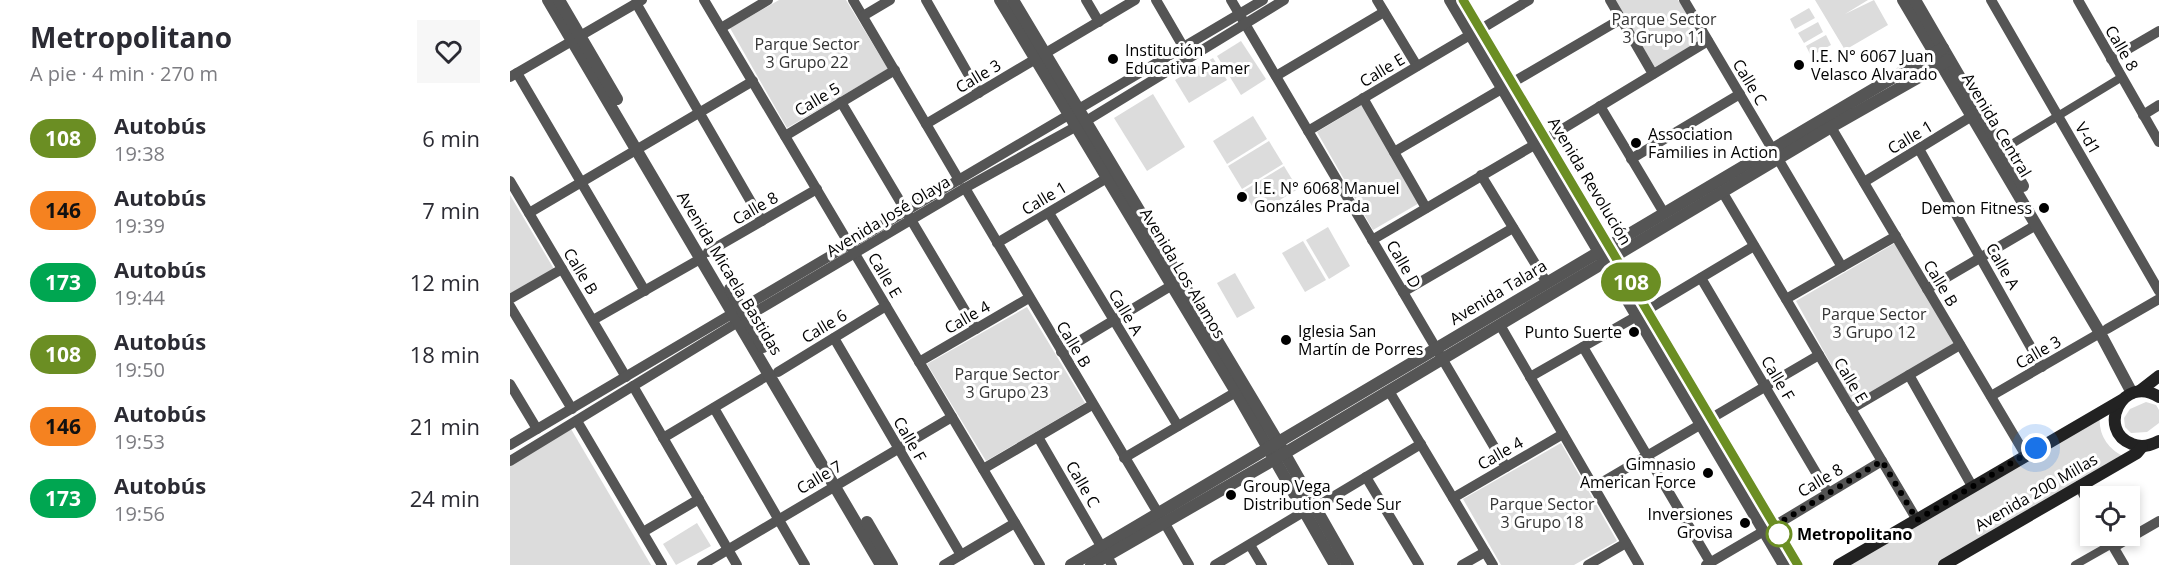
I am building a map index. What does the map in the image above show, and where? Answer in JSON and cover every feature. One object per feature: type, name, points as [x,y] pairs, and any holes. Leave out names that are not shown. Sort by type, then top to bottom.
[{"type":"main road","points":[[1839,565],[2025,454],[2134,393],[2159,376]]},
{"type":"main road","points":[[2134,393],[2159,397]]},
{"type":"main road","points":[[2134,393],[2115,417],[2118,431],[2128,442],[2142,447]]},
{"type":"main road","name":"Avenida 200 Millas","points":[[1944,565],[1958,561],[2137,453],[2142,447],[2159,441]]},
{"type":"street","name":"Avenida Micaela Bastidas","points":[[548,0],[576,38],[839,482],[892,565]]},
{"type":"street","name":"Avenida Micaela Bastidas","points":[[559,0],[576,38]]},
{"type":"street","name":"Calle E","points":[[705,0],[1040,565]]},
{"type":"street","points":[[721,27],[768,0]]},
{"type":"street","name":"Calle B","points":[[853,0],[1189,565]]},
{"type":"street","points":[[862,16],[890,0]]},
{"type":"street","points":[[926,0],[979,93]]},
{"type":"street","name":"Avenida Los Alamos","points":[[1000,0],[1040,57],[1310,509],[1348,565]]},
{"type":"street","name":"Avenida Los Alamos","points":[[1013,0],[1040,57]]},
{"type":"street","points":[[1086,0],[1099,22]]},
{"type":"street","points":[[1040,57],[1135,0]]},
{"type":"street","points":[[1156,0],[1184,48]]},
{"type":"street","points":[[1231,0],[1242,19]]},
{"type":"street","name":"Avenida José Olaya","points":[[510,445],[572,409],[630,381],[908,215],[1077,119],[1242,19],[1263,0]]},
{"type":"street","name":"Avenida José Olaya","points":[[1077,119],[1184,48],[1284,0]]},
{"type":"street","points":[[1377,0],[1417,66]]},
{"type":"street","name":"Avenida Revolución","points":[[1450,0],[1475,32],[1541,141],[1769,528],[1798,565]]},
{"type":"street","name":"Avenida Revolución","points":[[1463,0],[1475,32]]},
{"type":"street","name":"Calle E","points":[[1308,131],[1529,0]]},
{"type":"street","points":[[1610,0],[1653,74]]},
{"type":"street","name":"Calle C","points":[[1684,0],[1776,154]]},
{"type":"street","name":"Avenida Central","points":[[1903,0],[1938,50]]},
{"type":"street","name":"Avenida Central","points":[[1914,0],[1945,62],[2002,150],[2103,331],[2134,393]]},
{"type":"street","name":"V-d1","points":[[1990,0],[2159,291]]},
{"type":"street","name":"Calle 8","points":[[2079,0],[2159,142]]},
{"type":"street","points":[[645,291],[582,183],[514,75],[639,2],[699,113],[762,221]]},
{"type":"street","points":[[1276,76],[1384,12]]},
{"type":"street","name":"Calle D","points":[[1242,19],[1506,467]]},
{"type":"street","points":[[1394,152],[1621,19]]},
{"type":"street","points":[[2111,58],[2159,31]]},
{"type":"street","points":[[1372,240],[1708,41]]},
{"type":"street","name":"Avenida Talara","points":[[1091,565],[1161,518],[1439,354],[1547,283],[1723,193],[1776,154],[1938,50]]},
{"type":"street","name":"Calle 3","points":[[926,124],[1040,57]]},
{"type":"street","name":"Avenida Central","points":[[1945,62],[1972,116],[2036,225],[2103,331]]},
{"type":"street","name":"Avenida Talara","points":[[1276,451],[1389,391],[1439,354],[1500,325],[1664,213],[1831,127],[1945,62]]},
{"type":"street","name":"Calle 5","points":[[785,136],[895,70]]},
{"type":"street","points":[[2002,150],[2122,77]]},
{"type":"street","points":[[529,213],[753,81]]},
{"type":"street","points":[[1631,159],[1740,94]]},
{"type":"street","points":[[1363,98],[1426,208]]},
{"type":"street","points":[[842,102],[976,329]]},
{"type":"street","points":[[2143,115],[2159,105]]},
{"type":"street","points":[[1600,106],[1664,213]]},
{"type":"street","name":"Calle 1","points":[[1864,182],[1972,116]]},
{"type":"street","name":"Avenida Los Alamos","points":[[1077,119],[1107,178],[1176,283],[1236,392],[1276,451]]},
{"type":"street","name":"Calle B","points":[[1831,127],[2025,454]]},
{"type":"street","name":"Calle A","points":[[1919,149],[2042,367]]},
{"type":"street","points":[[1776,154],[1842,267]]},
{"type":"street","points":[[1481,175],[1547,283]]},
{"type":"street","name":"Calle 1","points":[[997,243],[1107,178]]},
{"type":"street","name":"Calle B","points":[[510,181],[737,565]]},
{"type":"street","name":"Calle 8","points":[[593,320],[817,189]]},
{"type":"street","name":"Calle E","points":[[1723,193],[1917,520]]},
{"type":"street","name":"Calle A","points":[[1049,213],[1178,426]]},
{"type":"street","points":[[1927,289],[2036,225]]},
{"type":"street","points":[[1403,292],[1513,228]]},
{"type":"street","points":[[1786,299],[1896,236]]},
{"type":"street","points":[[1530,377],[1754,246]]},
{"type":"street","points":[[510,299],[562,269]]},
{"type":"street","name":"Calle F","points":[[1701,278],[1828,493]]},
{"type":"street","points":[[1061,352],[1176,283]]},
{"type":"street","name":"Calle 4","points":[[919,362],[1029,298]]},
{"type":"street","name":"Calle 3","points":[[1991,396],[2159,299]]},
{"type":"street","points":[[510,306],[572,409]]},
{"type":"street","name":"Calle 6","points":[[663,438],[886,306]]},
{"type":"street","points":[[1500,325],[1639,565]]},
{"type":"street","name":"Calle F","points":[[834,338],[961,555]]},
{"type":"street","points":[[1851,409],[1960,345]]},
{"type":"street","points":[[1583,347],[1648,456],[1708,564],[1769,528]]},
{"type":"street","points":[[1593,487],[1819,355]]},
{"type":"street","points":[[1909,375],[1972,486]]},
{"type":"street","name":"Avenida José Olaya","points":[[510,461],[577,421],[630,381]]},
{"type":"street","points":[[510,384],[514,398],[537,429]]},
{"type":"street","points":[[1389,391],[1493,565]]},
{"type":"street","points":[[1124,458],[1236,392]]},
{"type":"street","points":[[983,469],[1092,405]]},
{"type":"street","points":[[714,408],[805,565]]},
{"type":"street","name":"Calle 7","points":[[702,565],[952,417]]},
{"type":"street","points":[[577,421],[662,565]]},
{"type":"street","name":"Calle 4","points":[[1453,498],[1563,434]]},
{"type":"street","name":"Calle C","points":[[1038,437],[1107,556]]},
{"type":"street","points":[[1215,565],[1421,444]]},
{"type":"street","name":"Calle 8","points":[[1769,528],[1882,461]]},
{"type":"street","points":[[1366,477],[1419,565]]},
{"type":"street","name":"Avenida Micaela Bastidas","points":[[839,482],[882,565]]},
{"type":"street","points":[[643,532],[699,499]]},
{"type":"street","name":"Avenida Los Alamos","points":[[1310,509],[1335,565]]},
{"type":"street","points":[[2140,529],[2159,521]]},
{"type":"street","points":[[944,565],[1015,524]]},
{"type":"street","name":"Avenida Revolución","points":[[1769,528],[1784,565]]},
{"type":"street","points":[[1588,565],[1626,543]]},
{"type":"street","points":[[1250,545],[1262,565]]},
{"type":"street","points":[[2075,565],[2105,546]]},
{"type":"street","points":[[2113,546],[2124,565]]},
{"type":"street","points":[[1462,565],[1485,552]]},
{"type":"street","name":"Avenida Talara","points":[[1071,565],[1107,556]]},
{"type":"green space","name":"Parque Sector 3 Grupo 22","points":[[779,0],[846,0],[888,69],[787,128],[730,28]]},
{"type":"green space","name":"Parque Sector 3 Grupo 11","points":[[1613,0],[1678,0],[1703,39],[1655,67]]},
{"type":"green space","points":[[1815,0],[1868,0],[1845,14],[1874,0],[1888,25],[1845,50]]},
{"type":"green space","points":[[1809,8],[1815,18],[1795,29],[1790,19]]},
{"type":"green space","points":[[1818,22],[1823,32],[1804,43],[1798,33]]},
{"type":"green space","points":[[1826,35],[1831,45],[1811,56],[1806,46]]},
{"type":"green space","points":[[1241,41],[1266,79],[1241,95],[1217,56]]},
{"type":"green space","points":[[1213,58],[1227,80],[1189,103],[1175,80]]},
{"type":"green space","points":[[1153,94],[1185,147],[1147,171],[1114,118]]},
{"type":"green space","points":[[1362,105],[1421,202],[1373,230],[1317,132]]},
{"type":"green space","points":[[1253,116],[1267,139],[1227,164],[1213,141]]},
{"type":"green space","points":[[1269,141],[1283,164],[1242,189],[1228,166]]},
{"type":"green space","points":[[1284,166],[1298,189],[1257,214],[1243,191]]},
{"type":"green space","points":[[510,195],[554,269],[510,294]]},
{"type":"green space","points":[[1328,227],[1350,266],[1329,279],[1306,240]]},
{"type":"green space","points":[[1303,241],[1326,280],[1305,292],[1282,253]]},
{"type":"green space","name":"Parque Sector 3 Grupo 12","points":[[1895,243],[1954,343],[1853,404],[1796,301]]},
{"type":"green space","points":[[1235,273],[1255,308],[1237,318],[1217,283]]},
{"type":"green space","name":"Parque Sector 3 Grupo 23","points":[[1027,307],[1085,403],[986,461],[927,364]]},
{"type":"green space","points":[[2146,402],[2156,405],[2159,410],[2159,423],[2147,432],[2131,433],[2125,427],[2124,418],[2130,409]]},
{"type":"green space","points":[[2100,417],[2102,435],[2113,449],[2123,456],[1938,565],[1849,565]]},
{"type":"green space","points":[[571,429],[651,565],[510,565],[510,466]]},
{"type":"green space","name":"Parque Sector 3 Grupo 18","points":[[1561,443],[1617,541],[1574,565],[1501,565],[1463,499]]},
{"type":"green space","points":[[697,523],[711,546],[676,565],[663,544]]},
{"type":"bus line","name":"108","points":[[1463,0],[1798,565]]},
{"type":"place","name":"Institución Educativa Pamer","points":[[1113,59]]},
{"type":"place","name":"I.E. N° 6067 Juan Velasco Alvarado","points":[[1799,65]]},
{"type":"place","name":"Association Families in Action","points":[[1636,143]]},
{"type":"place","name":"I.E. N° 6068 Manuel Gonzáles Prada","points":[[1242,197]]},
{"type":"place","name":"Demon Fitness","points":[[2044,208]]},
{"type":"place","name":"Punto Suerte","points":[[1634,332]]},
{"type":"place","name":"Iglesia San Martín de Porres","points":[[1286,340]]},
{"type":"place","name":"Gimnasio American Force","points":[[1708,473]]},
{"type":"place","name":"Group Vega Distribution Sede Sur","points":[[1231,495]]},
{"type":"place","name":"Inversiones Grovisa","points":[[1745,523]]},
{"type":"place","name":"Metropolitano","points":[[1779,534]]},
{"type":"route","points":[[1779,534],[1774,526],[1882,461],[1917,520],[2036,448]]}]
